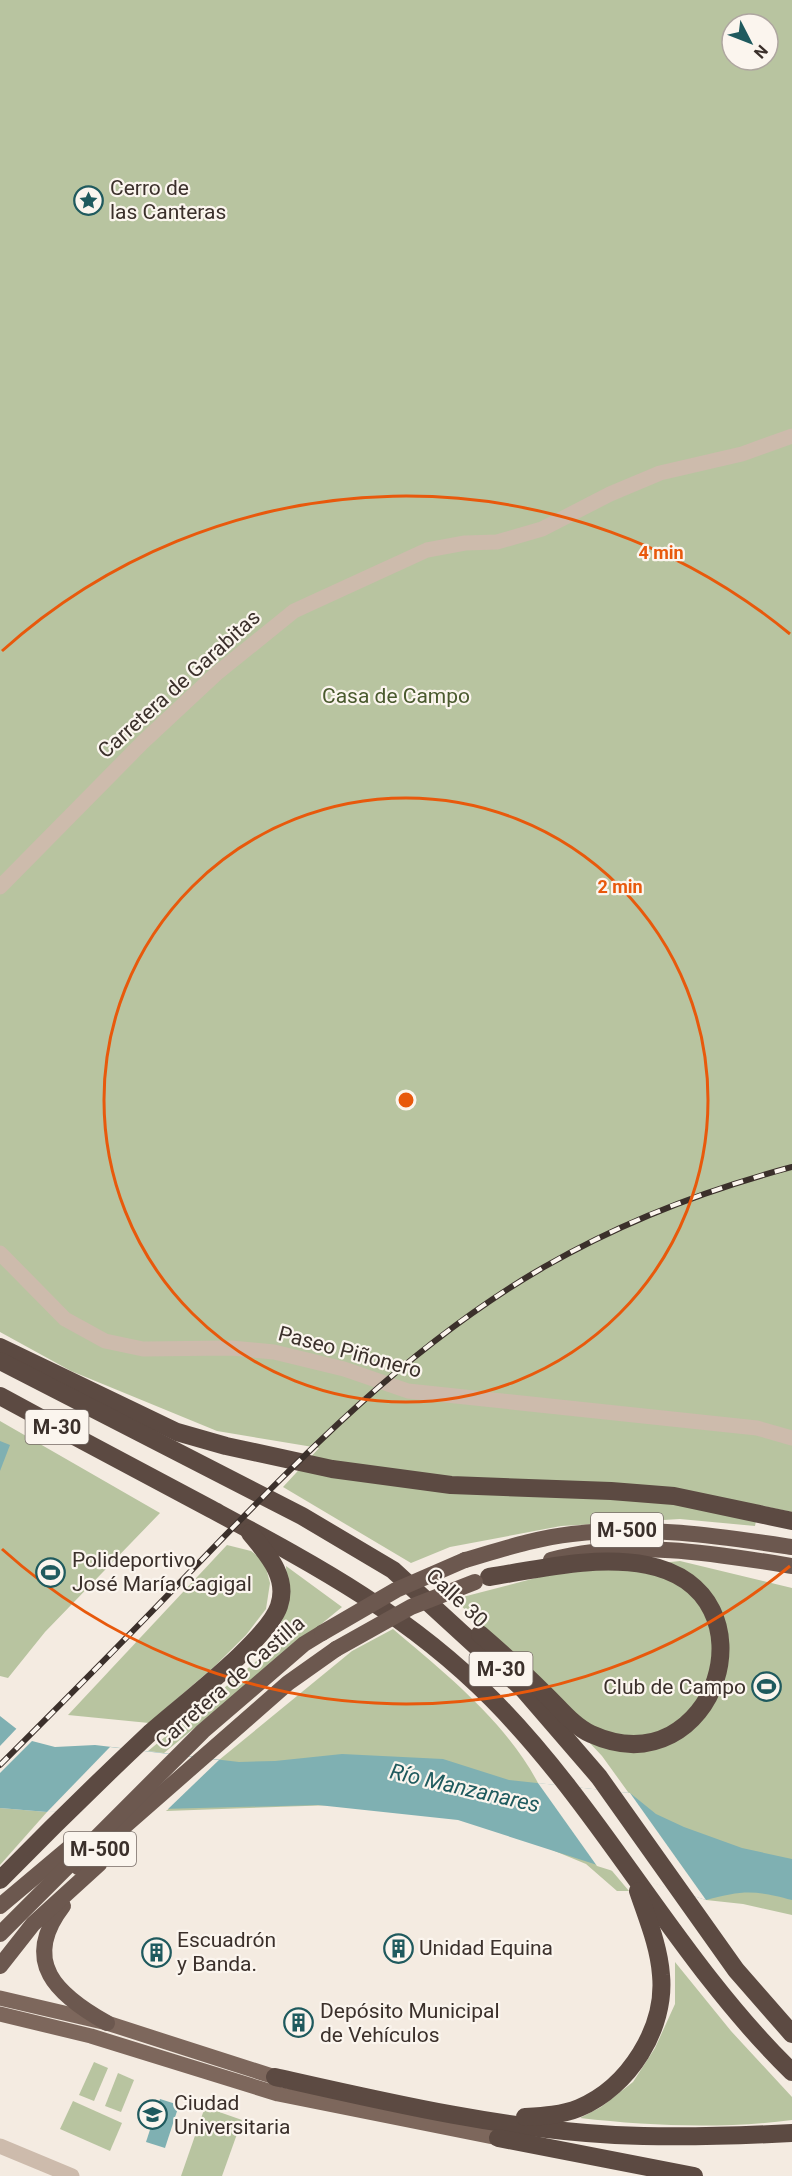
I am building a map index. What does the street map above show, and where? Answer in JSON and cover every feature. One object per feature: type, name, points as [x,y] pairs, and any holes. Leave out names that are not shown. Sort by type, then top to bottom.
[{"type":"highway","points":[[0,1347],[177,1432],[226,1446],[332,1469],[451,1485],[611,1491],[674,1496],[792,1521]]},
{"type":"highway","name":"Calle 30","points":[[0,1361],[302,1516],[393,1570],[524,1690],[599,1777],[736,1970],[792,2034]]},
{"type":"highway","name":"M-30","points":[[0,1396],[245,1527],[370,1597],[435,1645],[493,1699],[542,1754],[752,2032],[792,2072]]},
{"type":"highway","points":[[0,1880],[152,1731],[256,1639],[273,1619],[282,1596],[282,1582],[270,1558],[245,1527]]},
{"type":"highway","name":"Carretera de Castilla","points":[[0,1934],[203,1731],[304,1644],[396,1590],[465,1560],[570,1534],[627,1530],[703,1534],[792,1547]]},
{"type":"highway","name":"Carretera de Castilla","points":[[24,1911],[174,1785],[288,1683],[336,1649],[411,1607],[482,1579],[574,1554],[604,1551],[684,1551],[792,1566]]},
{"type":"highway","points":[[393,1570],[470,1625],[589,1734],[624,1742],[644,1743],[664,1738],[696,1717],[707,1703],[715,1687],[721,1660],[718,1625],[712,1610],[697,1590],[685,1579],[664,1569],[630,1562],[575,1563],[482,1579]]},
{"type":"highway","name":"M-500","points":[[0,1966],[33,1924],[114,1850],[174,1785]]},
{"type":"highway","name":"M-500","points":[[0,1906],[109,1812],[146,1786]]},
{"type":"highway","name":"M-500","points":[[90,1872],[51,1923],[44,1950],[47,1971],[54,1986],[68,2000],[107,2023]]},
{"type":"highway","points":[[437,2110],[519,2117],[551,2116],[580,2108],[614,2085],[639,2057],[654,2028],[661,2000],[662,1975],[656,1947],[634,1878]]},
{"type":"highway","points":[[275,2077],[528,2126],[613,2135],[699,2137],[789,2133]]},
{"type":"highway","points":[[498,2138],[694,2176]]},
{"type":"main road","points":[[0,1998],[107,2023],[275,2077]]},
{"type":"main road","points":[[0,2014],[91,2036],[278,2094],[498,2138]]},
{"type":"street","name":"Carretera de Garabitas","points":[[0,888],[151,734],[216,674],[294,611],[427,550],[465,543],[497,542],[542,530],[610,494],[660,472],[742,454],[792,436]]},
{"type":"street","name":"Paseo Piñonero","points":[[0,1253],[65,1319],[105,1341],[143,1349],[231,1348],[274,1352],[344,1369],[408,1391],[757,1428],[792,1438]]},
{"type":"street","points":[[0,2146],[72,2176]]},
{"type":"green space","name":"Casa de Campo","points":[[0,0],[792,0],[792,1512],[759,1505],[755,1526],[680,1519],[561,1526],[450,1547],[411,1563],[283,1487],[319,1448],[217,1431],[71,1371],[0,1332]]},
{"type":"green space","name":"Polideportivo José María Cagigal","points":[[0,1421],[160,1513],[45,1632],[8,1678],[0,1676]]},
{"type":"green space","points":[[227,1545],[251,1551],[264,1561],[270,1583],[266,1609],[246,1635],[216,1665],[149,1723],[68,1715]]},
{"type":"green space","points":[[680,1561],[792,1588],[792,1915],[743,1904],[706,1900],[602,1756],[455,1599],[547,1575]]},
{"type":"green space","points":[[286,1566],[342,1607],[164,1753],[148,1751],[271,1649],[288,1605]]},
{"type":"green space","points":[[393,1629],[453,1681],[492,1719],[525,1761],[538,1783],[629,1891],[617,1891],[586,1864],[533,1842],[452,1815],[334,1805],[166,1811],[219,1760],[352,1651]]},
{"type":"green space","points":[[0,1808],[47,1812],[0,1865]]},
{"type":"green space","points":[[675,1962],[731,2031],[792,2097],[792,2120],[739,2125],[686,2125],[580,2118],[601,2107],[633,2082],[655,2048],[675,2004]]},
{"type":"green space","points":[[94,2062],[108,2068],[94,2101],[79,2095]]},
{"type":"green space","points":[[118,2073],[134,2080],[121,2112],[105,2106]]},
{"type":"green space","points":[[73,2101],[122,2123],[110,2151],[60,2129]]},
{"type":"green space","points":[[205,2107],[242,2120],[222,2176],[181,2176]]},
{"type":"water","points":[[0,1441],[10,1445],[0,1471]]},
{"type":"water","name":"Río Manzanares","points":[[0,1716],[32,1741],[55,1747],[95,1745],[239,1762],[342,1754],[443,1759],[509,1780],[630,1793],[656,1814],[684,1827],[742,1848],[792,1859],[792,1900],[749,1892],[706,1900],[458,1820],[318,1805],[47,1812],[0,1808]]},
{"type":"water","points":[[160,2099],[179,2105],[165,2148],[146,2142]]},
{"type":"pier","points":[[18,1727],[34,1739],[0,1773],[0,1746]]},
{"type":"pier","points":[[110,1747],[219,1760],[167,1810],[47,1812]]},
{"type":"pier","points":[[538,1783],[630,1793],[706,1900],[597,1866]]},
{"type":"railway","points":[[0,1765],[312,1448],[400,1369],[446,1332],[494,1298],[544,1267],[603,1236],[696,1197],[792,1167]]},
{"type":"place","name":"Cerro de las Canteras","points":[[89,200]]},
{"type":"place","name":"Polideportivo José María Cagigal","points":[[51,1572]]},
{"type":"place","name":"Club de Campo","points":[[767,1687]]},
{"type":"place","name":"Unidad Equina","points":[[398,1948]]},
{"type":"place","name":"Escuadrón y Banda.","points":[[156,1952]]},
{"type":"place","name":"Depósito Municipal de Vehículos","points":[[299,2023]]},
{"type":"place","name":"Ciudad Universitaria","points":[[153,2115]]}]
